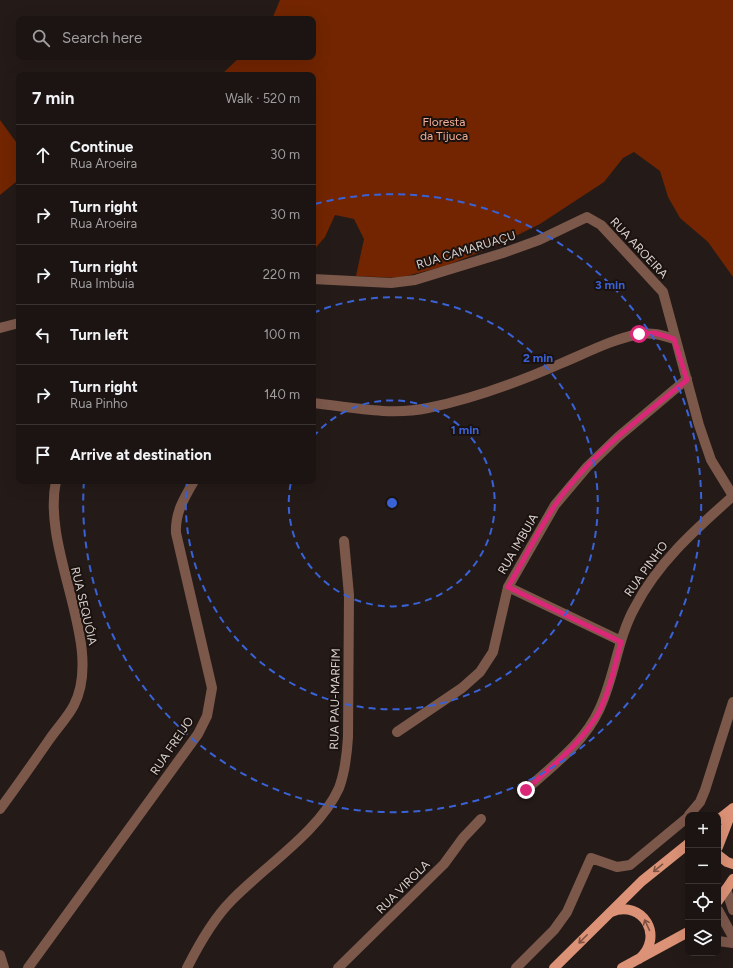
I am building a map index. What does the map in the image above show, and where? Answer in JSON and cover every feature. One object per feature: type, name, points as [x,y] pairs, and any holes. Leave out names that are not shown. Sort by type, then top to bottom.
[{"type":"main road","points":[[721,817],[733,807]]},
{"type":"main road","points":[[721,839],[733,807]]},
{"type":"main road","points":[[554,968],[642,881],[685,846]]},
{"type":"main road","points":[[721,857],[733,864]]},
{"type":"main road","points":[[721,896],[733,879]]},
{"type":"main road","points":[[611,912],[621,909],[632,910],[641,915],[648,924],[650,941],[646,951],[639,959]]},
{"type":"main road","points":[[622,968],[685,935]]},
{"type":"street","name":"RUA AROEIRA","points":[[574,223],[587,217],[601,224],[663,292],[674,339],[699,425],[711,460],[733,496]]},
{"type":"street","name":"RUA CAMARUAÇU","points":[[316,279],[391,283],[415,280],[503,253],[539,240],[574,223]]},
{"type":"street","points":[[0,328],[16,324]]},
{"type":"street","points":[[316,403],[398,412],[426,409],[460,401],[562,363],[584,352],[639,334],[655,333],[674,339]]},
{"type":"street","name":"RUA IMBUIA","points":[[397,732],[462,688],[480,672],[493,652],[508,587],[555,505],[587,467],[618,437],[687,380]]},
{"type":"street","name":"RUA SEQUÓIA","points":[[0,809],[74,704],[84,670],[77,620],[61,562],[56,528],[56,484]]},
{"type":"street","name":"RUA FREIJO","points":[[28,968],[198,734],[207,716],[212,688],[176,533],[178,512],[182,501],[192,484]]},
{"type":"street","name":"RUA PINHO","points":[[526,790],[575,744],[599,711],[608,689],[621,642],[634,607],[666,561],[694,530],[733,496]]},
{"type":"street","name":"RUA PAU-MARFIM","points":[[187,968],[210,929],[232,900],[267,870],[314,823],[339,788],[347,755],[348,737],[349,595],[344,540]]},
{"type":"street","points":[[508,587],[621,642]]},
{"type":"street","points":[[692,812],[700,802],[705,790],[733,702]]},
{"type":"street","points":[[516,968],[554,930],[567,912],[590,858],[617,867],[630,865],[685,819]]},
{"type":"street","name":"RUA VIROLA","points":[[338,968],[444,864],[480,820]]},
{"type":"street","points":[[726,889],[733,910]]},
{"type":"street","points":[[721,915],[733,937]]},
{"type":"street","points":[[721,941],[733,943]]},
{"type":"street","points":[[0,955],[4,968]]},
{"type":"green space","name":"Floresta da Tijuca","points":[[280,0],[733,0],[733,277],[708,242],[680,218],[668,197],[660,171],[634,152],[623,158],[604,182],[540,224],[493,247],[445,266],[399,278],[356,276],[364,239],[354,219],[335,215],[325,237],[316,248],[316,72],[224,72],[237,60],[316,60],[316,16],[273,16]]},
{"type":"green space","points":[[0,120],[16,142],[16,182],[0,195]]},
{"type":"route","points":[[526,790],[575,744],[599,711],[608,689],[621,642],[508,587],[555,505],[587,467],[618,437],[687,380],[674,339],[655,333],[639,334]]}]
